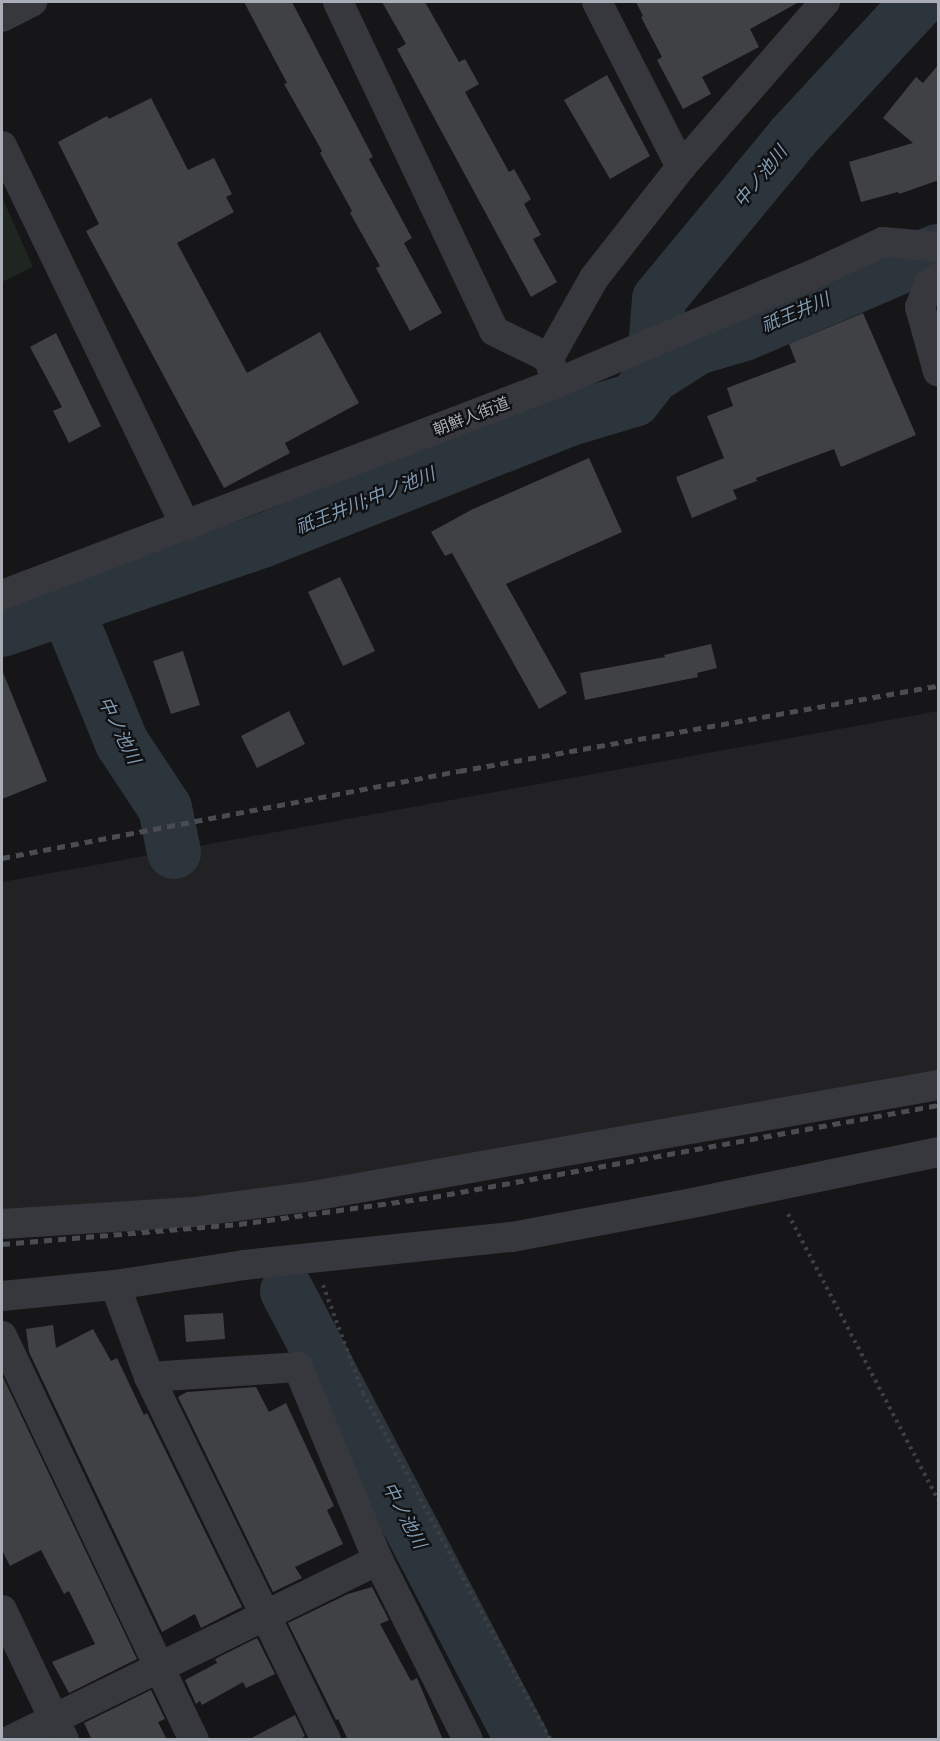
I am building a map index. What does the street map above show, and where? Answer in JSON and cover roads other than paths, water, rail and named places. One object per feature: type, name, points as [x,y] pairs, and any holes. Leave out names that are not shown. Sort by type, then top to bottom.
[{"type":"street","points":[[2,17],[32,2]]},
{"type":"street","points":[[338,2],[494,331],[553,370],[594,278],[681,167],[817,5]]},
{"type":"street","points":[[597,2],[681,167]]},
{"type":"street","points":[[2,146],[186,526]]},
{"type":"street","name":"朝鮮人街道","points":[[2,595],[186,526],[553,370],[607,361],[883,242],[927,245]]},
{"type":"street","points":[[939,279],[929,284],[920,307],[939,372]]},
{"type":"street","points":[[2,1224],[193,1212],[313,1196],[939,1085]]},
{"type":"street","points":[[2,1296],[115,1286],[312,1257],[512,1237],[773,1187],[939,1152]]},
{"type":"street","points":[[115,1286],[149,1377],[267,1614],[326,1740]]},
{"type":"street","points":[[2,1336],[157,1667],[194,1740]]},
{"type":"street","points":[[149,1377],[298,1367],[378,1560],[468,1740]]},
{"type":"street","points":[[11,1740],[59,1729],[157,1667],[378,1560]]},
{"type":"street","points":[[2,1611],[59,1729]]},
{"type":"waterway","name":"中ノ池川","points":[[653,376],[659,299],[792,138],[918,2]]},
{"type":"waterway","name":"祇王井川;中ノ池川","points":[[2,630],[262,541],[570,419],[634,400],[653,376],[697,348],[744,334],[938,251]]},
{"type":"waterway","name":"中ノ池川","points":[[66,606],[122,743],[165,808],[174,852]]},
{"type":"waterway","name":"中ノ池川","points":[[287,1291],[522,1740]]},
{"type":"railway","points":[[2,858],[459,771],[938,686]]},
{"type":"railway","points":[[2,1244],[239,1224],[433,1197],[938,1105]]},
{"type":"water label","name":"祇王井川","points":[[795,312]]}]
